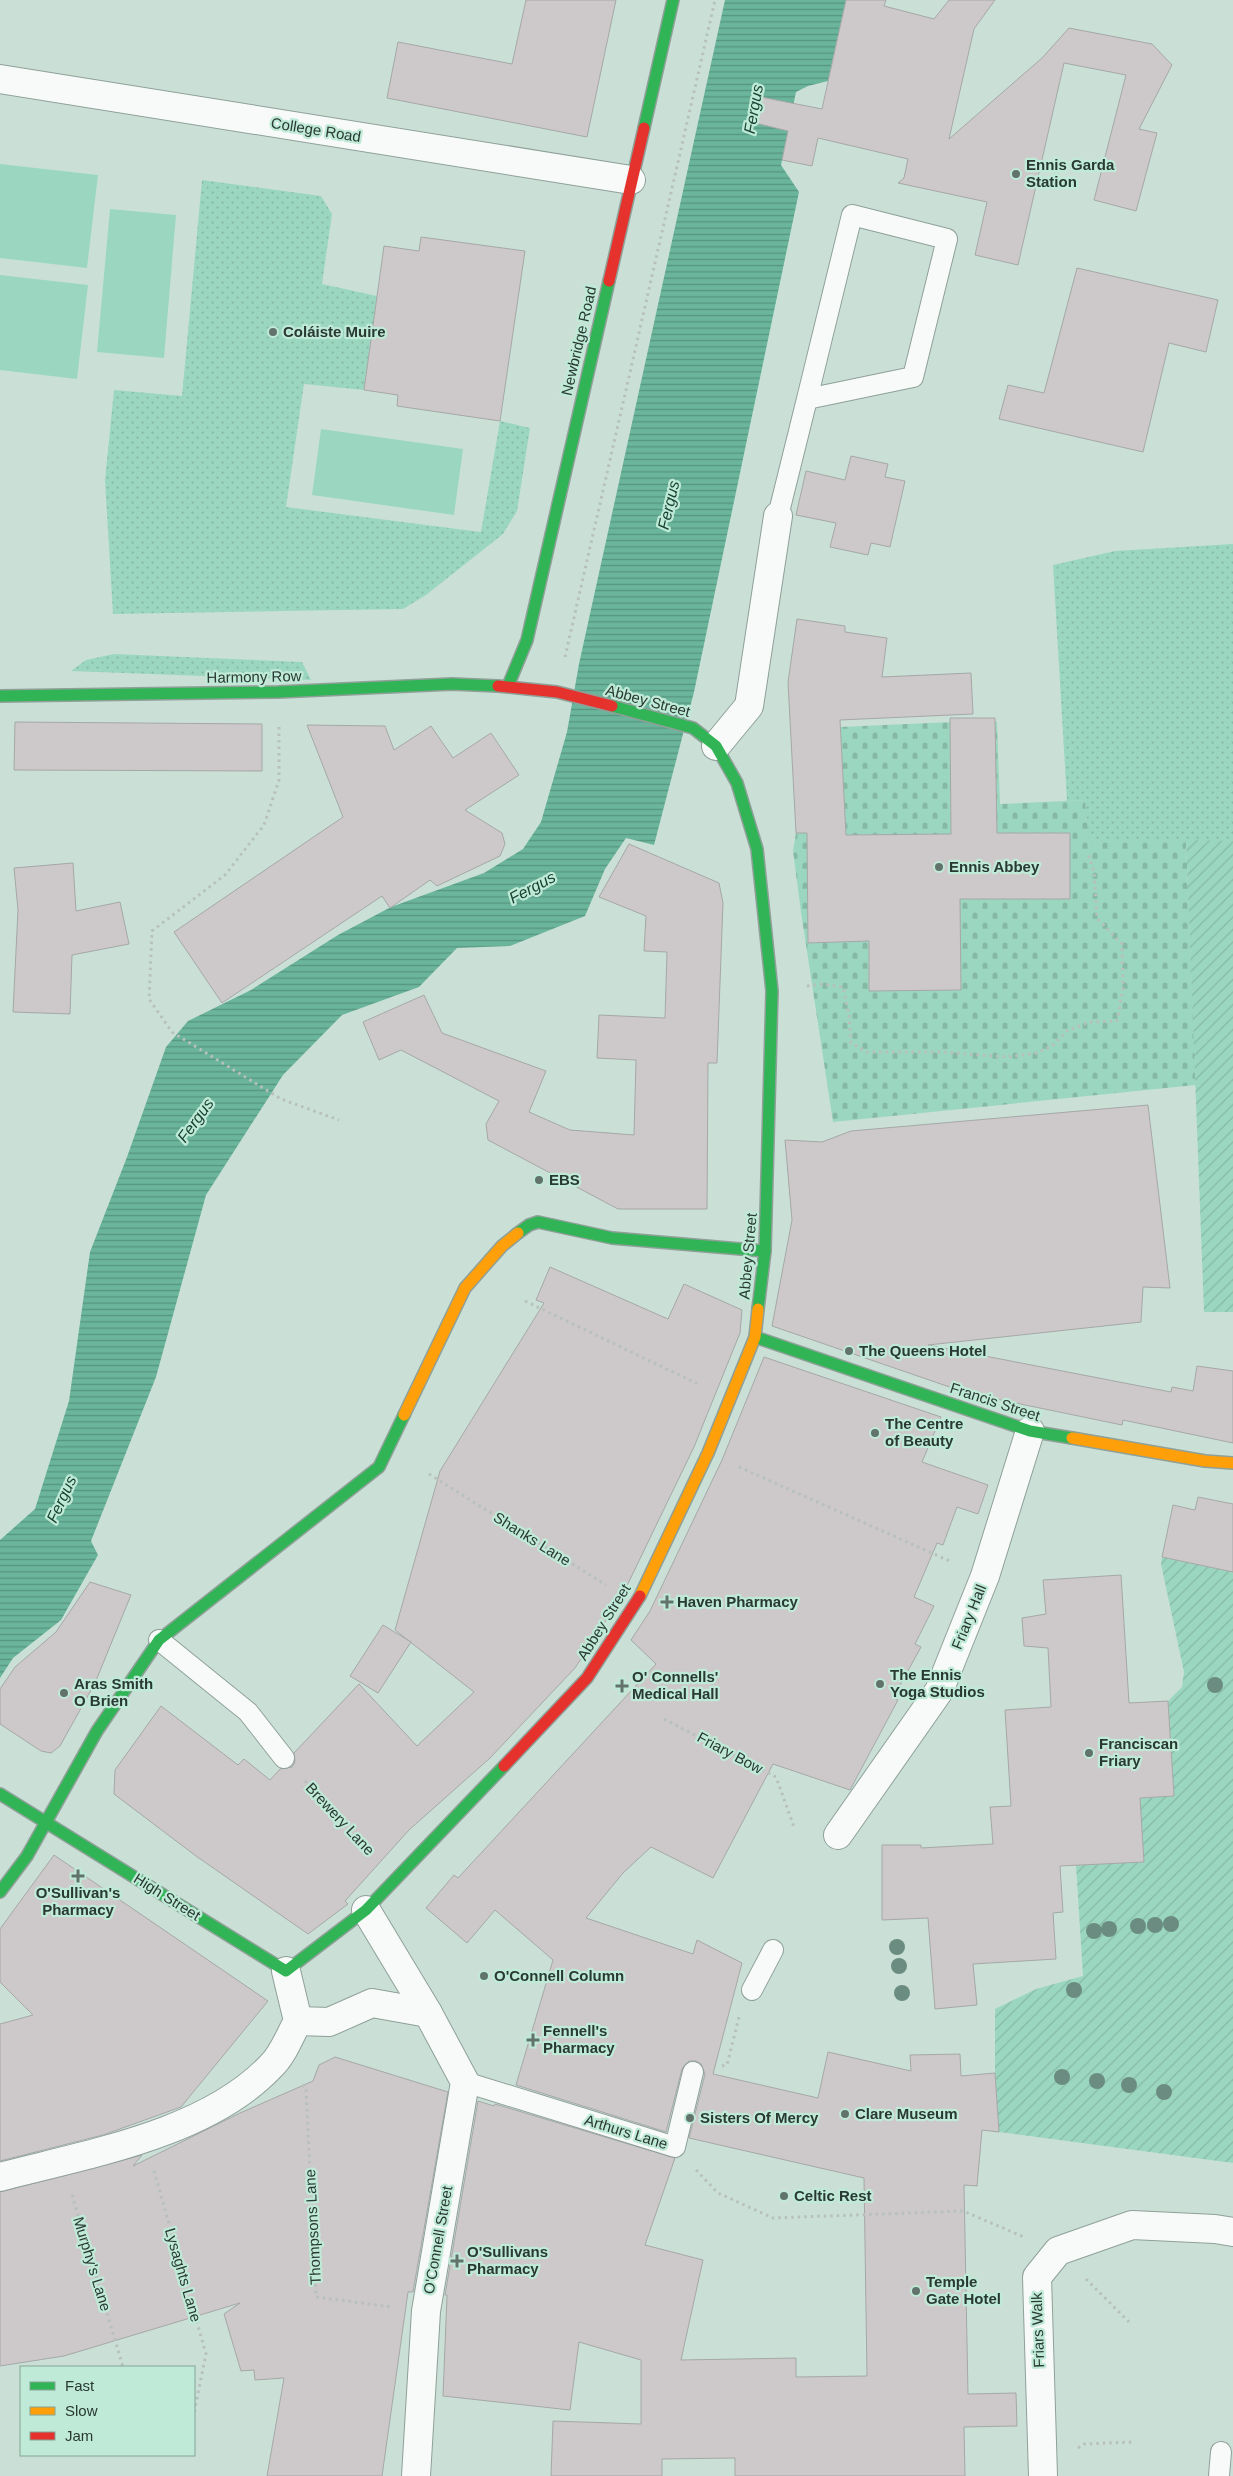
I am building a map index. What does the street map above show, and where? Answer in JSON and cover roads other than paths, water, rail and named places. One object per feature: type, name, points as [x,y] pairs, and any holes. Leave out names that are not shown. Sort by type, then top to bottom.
[{"type":"main road","name":"Newbridge Road","points":[[508,686],[527,640],[673,0]]},
{"type":"main road","name":"Harmony Row","points":[[0,696],[278,692],[452,684],[508,686]]},
{"type":"main road","name":"Abbey Street","points":[[366,1910],[587,1678],[636,1604],[708,1453],[755,1336],[765,1251],[770,1125],[772,990],[757,849],[737,783],[716,746],[693,728],[562,693],[508,686]]},
{"type":"main road","points":[[0,1892],[27,1856],[48,1823],[97,1731],[159,1640],[379,1467],[465,1288],[502,1246],[529,1225],[550,1223],[612,1238],[765,1251]]},
{"type":"main road","name":"Francis Street","points":[[755,1336],[1030,1430],[1205,1461],[1233,1463]]},
{"type":"main road","name":"High Street","points":[[0,1794],[286,1971]]},
{"type":"main road","points":[[286,1971],[366,1910]]},
{"type":"street","name":"College Road","points":[[0,79],[631,180]]},
{"type":"street","points":[[716,746],[749,706],[778,516]]},
{"type":"street","name":"Friary Hall","points":[[838,1835],[939,1691],[985,1576],[1030,1430]]},
{"type":"street","points":[[366,1910],[428,2013],[465,2082]]},
{"type":"street","points":[[0,2177],[145,2139],[220,2107],[272,2066],[298,2020],[286,1971]]},
{"type":"street","points":[[298,2020],[329,2022],[372,2002],[428,2013]]},
{"type":"street","name":"O'Connell Street","points":[[416,2476],[426,2311],[465,2082]]},
{"type":"street","name":"Friars Walk","points":[[1042,2472],[1037,2277],[1058,2251],[1132,2225],[1215,2229],[1233,2232]]},
{"type":"lane","points":[[778,516],[852,215],[946,239],[913,378],[807,399]]},
{"type":"lane","points":[[159,1640],[248,1712],[284,1758]]},
{"type":"lane","points":[[752,1990],[773,1950]]},
{"type":"lane","name":"Arthurs Lane","points":[[465,2082],[675,2147],[693,2072]]},
{"type":"lane","points":[[1219,2476],[1221,2452]]},
{"type":"water","name":"Fergus","points":[[725,0],[846,0],[828,81],[808,86],[796,92],[781,165],[799,192],[694,692],[654,845],[626,838],[605,869],[585,916],[510,946],[457,948],[419,987],[342,1015],[283,1075],[206,1195],[156,1377],[91,1541],[98,1555],[61,1620],[13,1658],[0,1678],[0,1540],[35,1509],[69,1401],[90,1252],[127,1157],[166,1047],[188,1021],[251,990],[338,935],[391,907],[484,873],[523,849],[541,822],[567,732],[579,664]]},
{"type":"place","name":"Ennis Garda Station","points":[[1016,174]]},
{"type":"place","name":"Coláiste Muire","points":[[273,332]]},
{"type":"place","name":"Ennis Abbey","points":[[939,867]]},
{"type":"place","name":"EBS","points":[[539,1180]]},
{"type":"place","name":"The Queens Hotel","points":[[849,1351]]},
{"type":"place","name":"The Centre of Beauty","points":[[875,1433]]},
{"type":"place","name":"Haven Pharmacy","points":[[667,1602]]},
{"type":"place","name":"The Ennis Yoga Studios","points":[[880,1684]]},
{"type":"place","name":"O' Connells' Medical Hall","points":[[622,1686]]},
{"type":"place","name":"Aras Smith O Brien","points":[[64,1693]]},
{"type":"place","name":"Franciscan Friary","points":[[1089,1753]]},
{"type":"place","name":"O'Sullivan's Pharmacy","points":[[78,1876]]},
{"type":"place","name":"O'Connell Column","points":[[484,1976]]},
{"type":"place","name":"Fennell's Pharmacy","points":[[533,2040]]},
{"type":"place","name":"Clare Museum","points":[[845,2114]]},
{"type":"place","name":"Sisters Of Mercy","points":[[690,2118]]},
{"type":"place","name":"Celtic Rest","points":[[784,2196]]},
{"type":"place","name":"O'Sullivans Pharmacy","points":[[457,2261]]},
{"type":"place","name":"Temple Gate Hotel","points":[[916,2291]]}]
